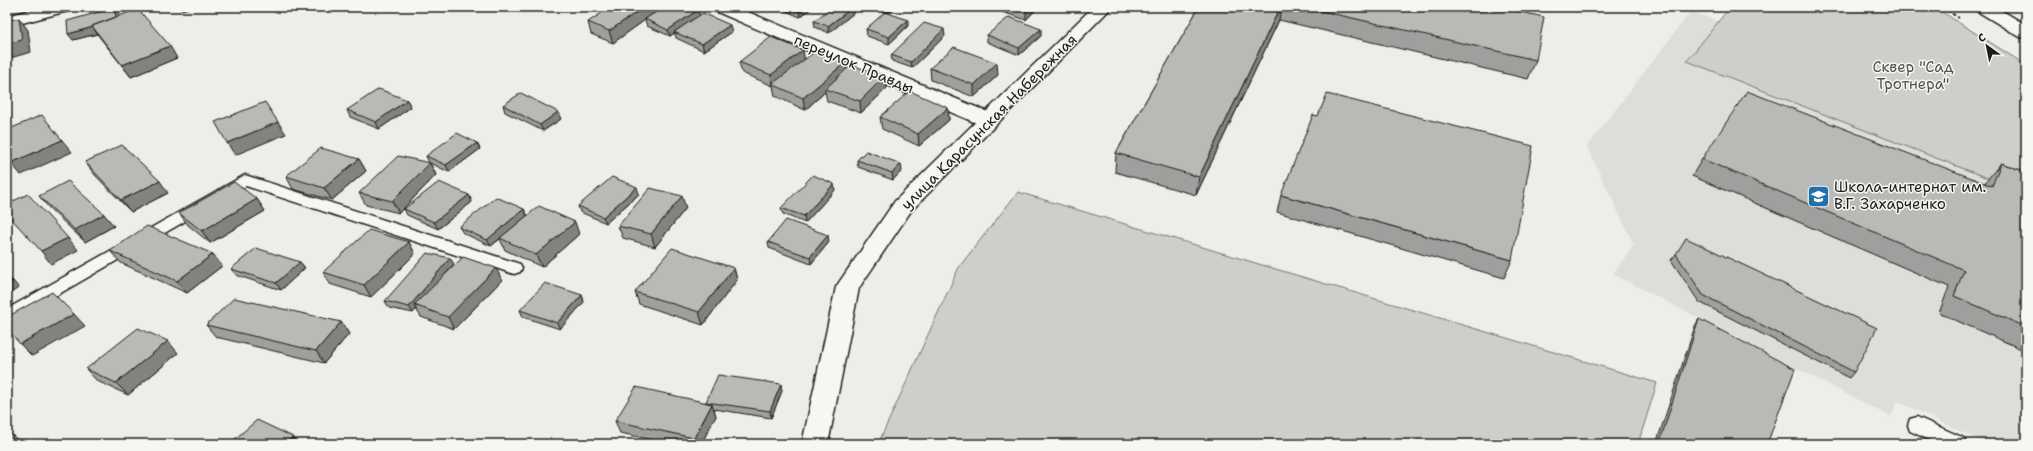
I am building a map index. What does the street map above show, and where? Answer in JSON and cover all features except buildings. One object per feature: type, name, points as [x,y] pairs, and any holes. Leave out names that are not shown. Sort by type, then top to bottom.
[{"type":"street","points":[[7,22],[62,7]]},
{"type":"street","name":"переулок Правды","points":[[721,7],[988,120]]},
{"type":"street","name":"улица Карасунская Набережная","points":[[815,444],[848,287],[903,206],[1103,7]]},
{"type":"street","points":[[1983,7],[2026,33]]},
{"type":"lane","points":[[7,317],[245,180],[514,268]]},
{"type":"lane","points":[[1917,425],[1957,444]]},
{"type":"shaded area","name":"Школа-интернат им. В.Г. Захарченко","points":[[1691,11],[2026,142],[2026,444],[1987,444],[1897,401],[1891,417],[1613,274],[1634,245],[1587,147]]},
{"type":"green space","name":"Сквер \"Сад Тротнера\"","points":[[1730,7],[1934,7],[2026,65],[2026,193],[1687,61]]},
{"type":"green space","points":[[1018,192],[1657,383],[1638,444],[878,444],[959,267]]},
{"type":"place","name":"Школа-интернат им. В.Г. Захарченко","points":[[1818,196]]}]
